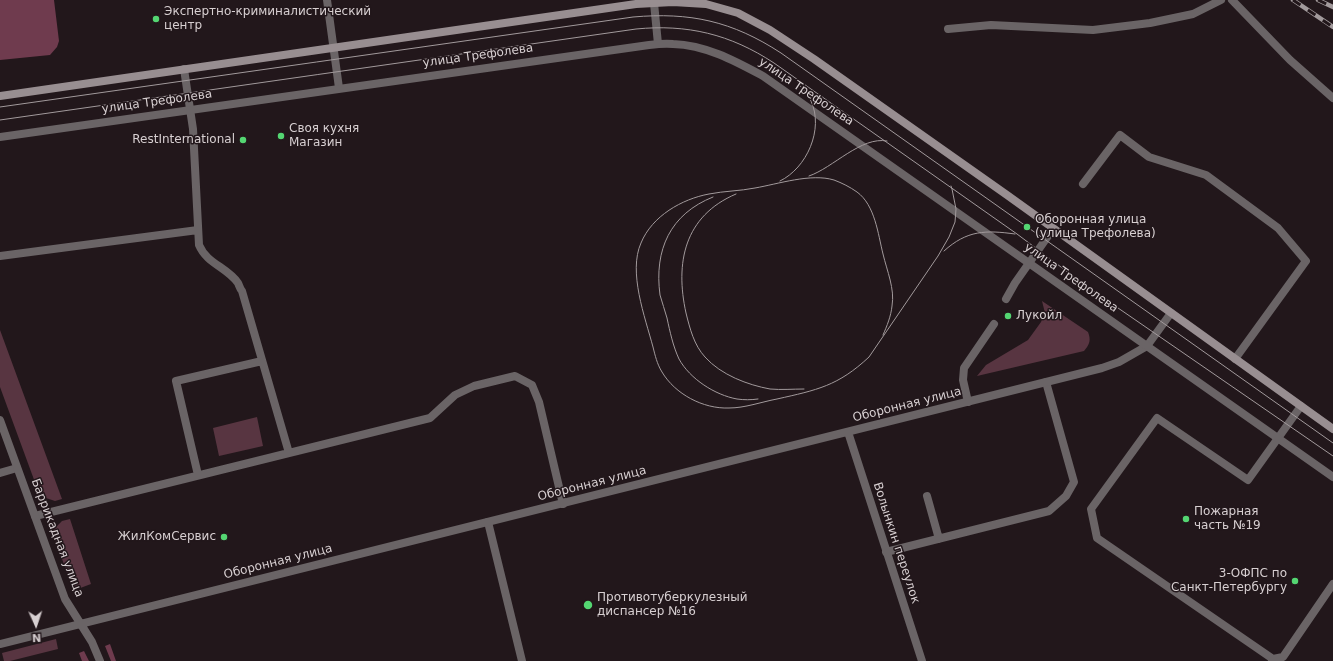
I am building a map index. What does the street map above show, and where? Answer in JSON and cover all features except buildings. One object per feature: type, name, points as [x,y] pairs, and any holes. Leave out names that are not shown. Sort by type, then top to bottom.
[{"type":"main road","points":[[0,96],[653,1],[706,4],[738,13],[770,30],[814,59],[1333,429]]},
{"type":"street","points":[[327,0],[332,47],[339,88]]},
{"type":"street","points":[[948,29],[991,25],[1093,30],[1150,23],[1193,14],[1221,0]]},
{"type":"street","points":[[1232,0],[1290,60],[1333,98]]},
{"type":"street","points":[[653,1],[658,44]]},
{"type":"street","name":"улица Трефолева","points":[[0,137],[576,54],[658,44],[674,44],[702,48],[731,59],[763,76],[1333,477]]},
{"type":"street","points":[[184,69],[191,109],[199,245],[202,253],[230,275],[237,282],[242,292],[289,453]]},
{"type":"street","points":[[1083,184],[1120,135],[1149,157],[1206,175],[1283,233],[1306,261],[1235,359]]},
{"type":"street","points":[[1006,299],[1015,282],[1053,229]]},
{"type":"street","points":[[0,256],[198,230]]},
{"type":"street","name":"Оборонная улица","points":[[0,644],[1102,368],[1120,362],[1147,346],[1170,313]]},
{"type":"street","points":[[968,402],[963,380],[964,368],[994,324]]},
{"type":"street","points":[[198,475],[176,381],[262,361]]},
{"type":"street","points":[[35,516],[430,418],[455,395],[461,392],[474,386],[515,376],[532,385],[539,402],[563,504]]},
{"type":"street","points":[[886,552],[1048,511],[1066,496],[1074,482],[1046,382]]},
{"type":"street","points":[[1300,406],[1248,480],[1157,418],[1091,509],[1097,538],[1273,660],[1283,657],[1333,584]]},
{"type":"street","name":"Баррикадная улица","points":[[0,420],[65,599],[92,642],[100,661]]},
{"type":"street","name":"Волынкин переулок","points":[[848,432],[922,661]]},
{"type":"street","points":[[0,473],[17,468]]},
{"type":"street","points":[[927,496],[939,538]]},
{"type":"street","points":[[488,522],[522,661]]},
{"type":"shaded area","points":[[0,0],[54,0],[59,41],[57,47],[50,55],[0,60]]},
{"type":"shaded area","points":[[1042,301],[1088,332],[1089,342],[1084,351],[977,376],[986,365],[1028,340],[1041,322],[1045,313]]},
{"type":"shaded area","points":[[0,330],[62,499],[55,501],[40,496],[0,387]]},
{"type":"shaded area","points":[[257,417],[263,446],[219,456],[213,428]]},
{"type":"shaded area","points":[[70,519],[91,584],[75,590],[71,584],[52,531],[62,521]]},
{"type":"shaded area","points":[[56,639],[58,649],[10,661],[4,661],[2,653]]},
{"type":"shaded area","points":[[110,644],[116,661],[111,661],[105,646]]},
{"type":"shaded area","points":[[84,651],[89,661],[82,661],[79,653]]},
{"type":"tram line","points":[[0,107],[633,17],[673,16],[710,21],[745,33],[781,53],[1333,443]]},
{"type":"tram line","points":[[0,120],[636,29],[673,28],[708,33],[741,45],[774,63],[1017,234],[1089,288],[1333,456]]},
{"type":"tram line","points":[[780,181],[790,175],[798,167],[805,157],[814,135],[815,112],[810,99],[798,83]]},
{"type":"tram line","points":[[809,176],[867,143],[887,141]]},
{"type":"tram line","points":[[883,335],[891,313],[893,300],[890,280],[875,220],[868,204],[857,192],[852,188],[834,180],[825,178],[805,178],[749,189],[699,196],[669,210],[660,217],[646,233],[641,243],[637,255],[636,267],[639,295],[655,356],[662,372],[674,387],[691,399],[700,403],[719,408],[747,406],[804,393],[826,386],[847,375],[869,357],[938,256],[949,237],[955,222],[956,209],[951,186]]},
{"type":"tram line","points":[[736,194],[718,203],[705,215],[694,228],[687,243],[683,259],[682,276],[686,313],[691,331],[695,342],[705,357],[727,374],[744,382],[770,389],[804,389]]},
{"type":"tram line","points":[[713,197],[698,204],[686,213],[668,236],[660,263],[660,295],[677,354],[690,373],[704,385],[720,394],[737,399],[758,399]]},
{"type":"tram line","points":[[944,251],[961,239],[977,233],[995,232],[1015,234]]},
{"type":"railway","points":[[1293,0],[1333,27]]},
{"type":"railway","points":[[1318,0],[1333,7]]},
{"type":"place","name":"Экспертно-криминалистический центр","points":[[156,19]]},
{"type":"place","name":"Своя кухня Магазин","points":[[281,136]]},
{"type":"place","name":"RestInternational","points":[[243,140]]},
{"type":"place","name":"Оборонная улица (улица Трефолева)","points":[[1027,227]]},
{"type":"place","name":"Лукойл","points":[[1008,316]]},
{"type":"place","name":"Пожарная часть №19","points":[[1186,519]]},
{"type":"place","name":"ЖилКомСервис","points":[[224,537]]},
{"type":"place","name":"3-ОФПС по Санкт-Петербургу","points":[[1295,581]]},
{"type":"place","name":"Противотуберкулезный диспансер №16","points":[[588,605]]}]
